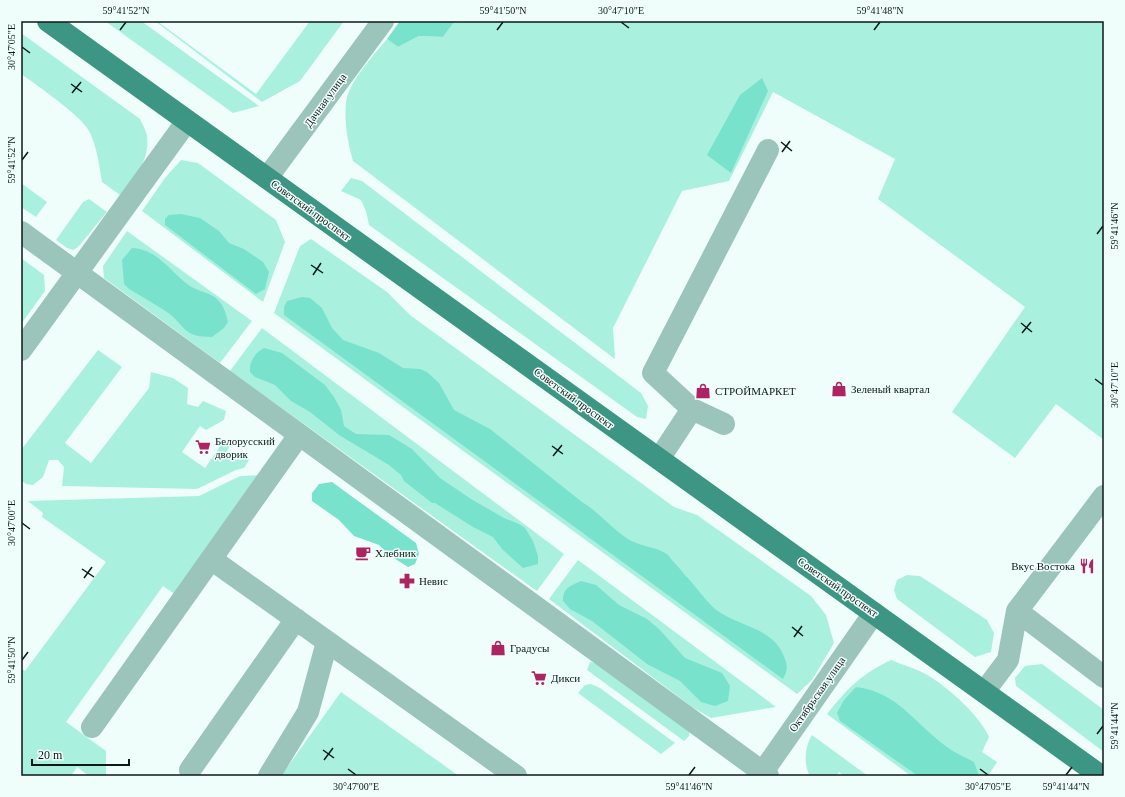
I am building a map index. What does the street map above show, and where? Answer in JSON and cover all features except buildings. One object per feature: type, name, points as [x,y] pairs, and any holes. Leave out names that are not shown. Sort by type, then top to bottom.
[{"type":"main road","name":"Советский проспект","points":[[48,21],[1101,776]]},
{"type":"street","name":"Дачная улица","points":[[267,178],[382,21]]},
{"type":"street","points":[[21,350],[187,121]]},
{"type":"street","points":[[724,424],[692,409],[653,373],[768,150]]},
{"type":"street","points":[[21,232],[763,775]]},
{"type":"street","points":[[659,459],[692,409]]},
{"type":"street","points":[[92,727],[300,435]]},
{"type":"street","points":[[984,692],[1008,660],[1017,611],[1104,496]]},
{"type":"street","points":[[211,559],[516,776]]},
{"type":"street","points":[[1017,611],[1104,677]]},
{"type":"street","name":"Октябрьская улица","points":[[763,775],[874,613]]},
{"type":"street","points":[[190,770],[296,619]]},
{"type":"street","points":[[270,776],[308,712],[327,642]]},
{"type":"green space","points":[[105,21],[141,21],[259,106],[233,113]]},
{"type":"green space","points":[[155,21],[256,94],[310,21],[344,21],[300,81],[262,102]]},
{"type":"green space","points":[[400,21],[455,21],[443,37],[419,36],[398,47],[387,39]]},
{"type":"green space","points":[[455,21],[1104,21],[1104,440],[1056,404],[1015,458],[952,412],[1025,307],[878,199],[895,159],[773,92],[729,181],[682,191],[613,328],[615,359],[353,161],[347,133],[346,103],[351,86],[362,69],[387,39],[398,47],[419,36],[443,37]]},
{"type":"green space","points":[[21,33],[140,119],[147,136],[144,161],[136,175],[120,195],[102,182],[94,143],[89,131],[77,117],[58,101],[21,74]]},
{"type":"green space","points":[[762,78],[768,91],[731,173],[707,155],[740,95]]},
{"type":"green space","points":[[181,160],[198,163],[276,220],[285,242],[263,302],[142,211],[165,178]]},
{"type":"green space","points":[[351,178],[362,181],[641,393],[648,406],[646,419],[637,417],[369,225],[366,211],[361,200],[341,191]]},
{"type":"green space","points":[[21,183],[47,202],[36,217],[21,207]]},
{"type":"green space","points":[[89,199],[107,212],[78,247],[73,250],[67,248],[56,240],[83,202]]},
{"type":"green space","points":[[181,214],[200,218],[219,231],[229,243],[244,249],[263,262],[269,272],[265,289],[256,294],[165,225],[165,219],[169,215]]},
{"type":"green space","points":[[127,231],[252,321],[220,363],[104,278],[103,266]]},
{"type":"green space","points":[[311,239],[387,292],[410,315],[674,507],[697,515],[811,596],[826,615],[834,643],[812,680],[797,694],[274,313],[300,246]]},
{"type":"green space","points":[[132,248],[149,252],[157,257],[190,286],[215,297],[220,302],[226,313],[228,322],[224,328],[212,337],[190,333],[167,312],[129,289],[124,284],[122,260]]},
{"type":"green space","points":[[21,258],[44,275],[45,291],[21,324],[21,300],[23,298],[21,297],[21,282],[23,279],[21,277]]},
{"type":"green space","points":[[302,297],[310,298],[322,308],[332,328],[343,340],[379,353],[403,368],[420,369],[427,372],[439,383],[454,410],[490,429],[594,510],[628,539],[668,555],[715,609],[734,620],[765,634],[773,640],[780,648],[787,665],[783,679],[284,315],[284,307],[287,301]]},
{"type":"green space","points":[[262,328],[564,554],[537,591],[230,371]]},
{"type":"green space","points":[[264,348],[282,353],[325,385],[341,410],[344,426],[356,434],[389,435],[412,449],[440,478],[471,499],[525,528],[533,541],[538,556],[538,564],[523,568],[502,549],[493,537],[473,527],[435,503],[432,503],[404,481],[401,475],[389,465],[339,435],[310,412],[291,401],[275,385],[255,377],[250,372],[250,364],[255,355]]},
{"type":"green space","points":[[98,350],[122,367],[65,443],[91,463],[149,388],[151,372],[173,378],[188,388],[187,404],[198,407],[203,401],[226,411],[224,420],[206,430],[200,426],[182,452],[205,468],[223,442],[231,442],[225,457],[230,459],[242,455],[249,460],[244,468],[236,470],[197,489],[62,486],[64,467],[58,460],[49,460],[43,477],[33,485],[26,484],[21,480],[21,450]]},
{"type":"green space","points":[[265,475],[176,595],[163,586],[66,722],[106,751],[106,776],[89,776],[77,767],[71,776],[21,776],[21,668],[25,671],[106,562],[42,517],[43,513],[28,501],[199,496],[240,476]]},
{"type":"green space","points":[[332,482],[416,543],[419,554],[415,564],[408,567],[389,555],[379,545],[354,536],[339,520],[312,501],[312,493],[319,484]]},
{"type":"green space","points":[[578,560],[776,707],[711,718],[692,707],[549,599]]},
{"type":"green space","points":[[907,575],[920,576],[987,620],[994,633],[991,652],[975,657],[897,599],[894,590],[897,580]]},
{"type":"green space","points":[[581,581],[596,585],[619,605],[647,619],[659,629],[685,658],[722,673],[730,686],[728,701],[715,706],[701,702],[680,681],[647,664],[592,621],[570,609],[563,601],[564,593],[570,586]]},
{"type":"green space","points":[[891,660],[920,671],[937,681],[955,695],[971,711],[989,737],[982,752],[997,762],[988,776],[911,776],[827,714],[855,683],[871,671]]},
{"type":"green space","points":[[590,662],[595,663],[690,731],[689,736],[684,741],[587,670]]},
{"type":"green space","points":[[1042,664],[1104,710],[1104,752],[1016,686],[1015,678],[1025,666]]},
{"type":"green space","points":[[591,684],[600,688],[675,743],[661,754],[578,693],[585,685]]},
{"type":"green space","points":[[856,687],[871,690],[895,702],[947,747],[974,762],[979,776],[918,776],[840,721],[837,713],[844,700]]},
{"type":"green space","points":[[341,692],[459,776],[281,776]]},
{"type":"green space","points":[[812,735],[868,776],[844,776],[839,772],[836,776],[810,776],[806,766],[806,750]]},
{"type":"place","name":"Зеленый квартал","points":[[839,389]]},
{"type":"place","name":"СТРОЙМАРКЕТ","points":[[703,391]]},
{"type":"place","name":"Белорусский дворик","points":[[203,447]]},
{"type":"place","name":"Хлебник","points":[[363,553]]},
{"type":"place","name":"Вкус Востока","points":[[1087,566]]},
{"type":"place","name":"Невис","points":[[407,581]]},
{"type":"place","name":"Градусы","points":[[498,648]]},
{"type":"place","name":"Дикси","points":[[539,678]]}]
